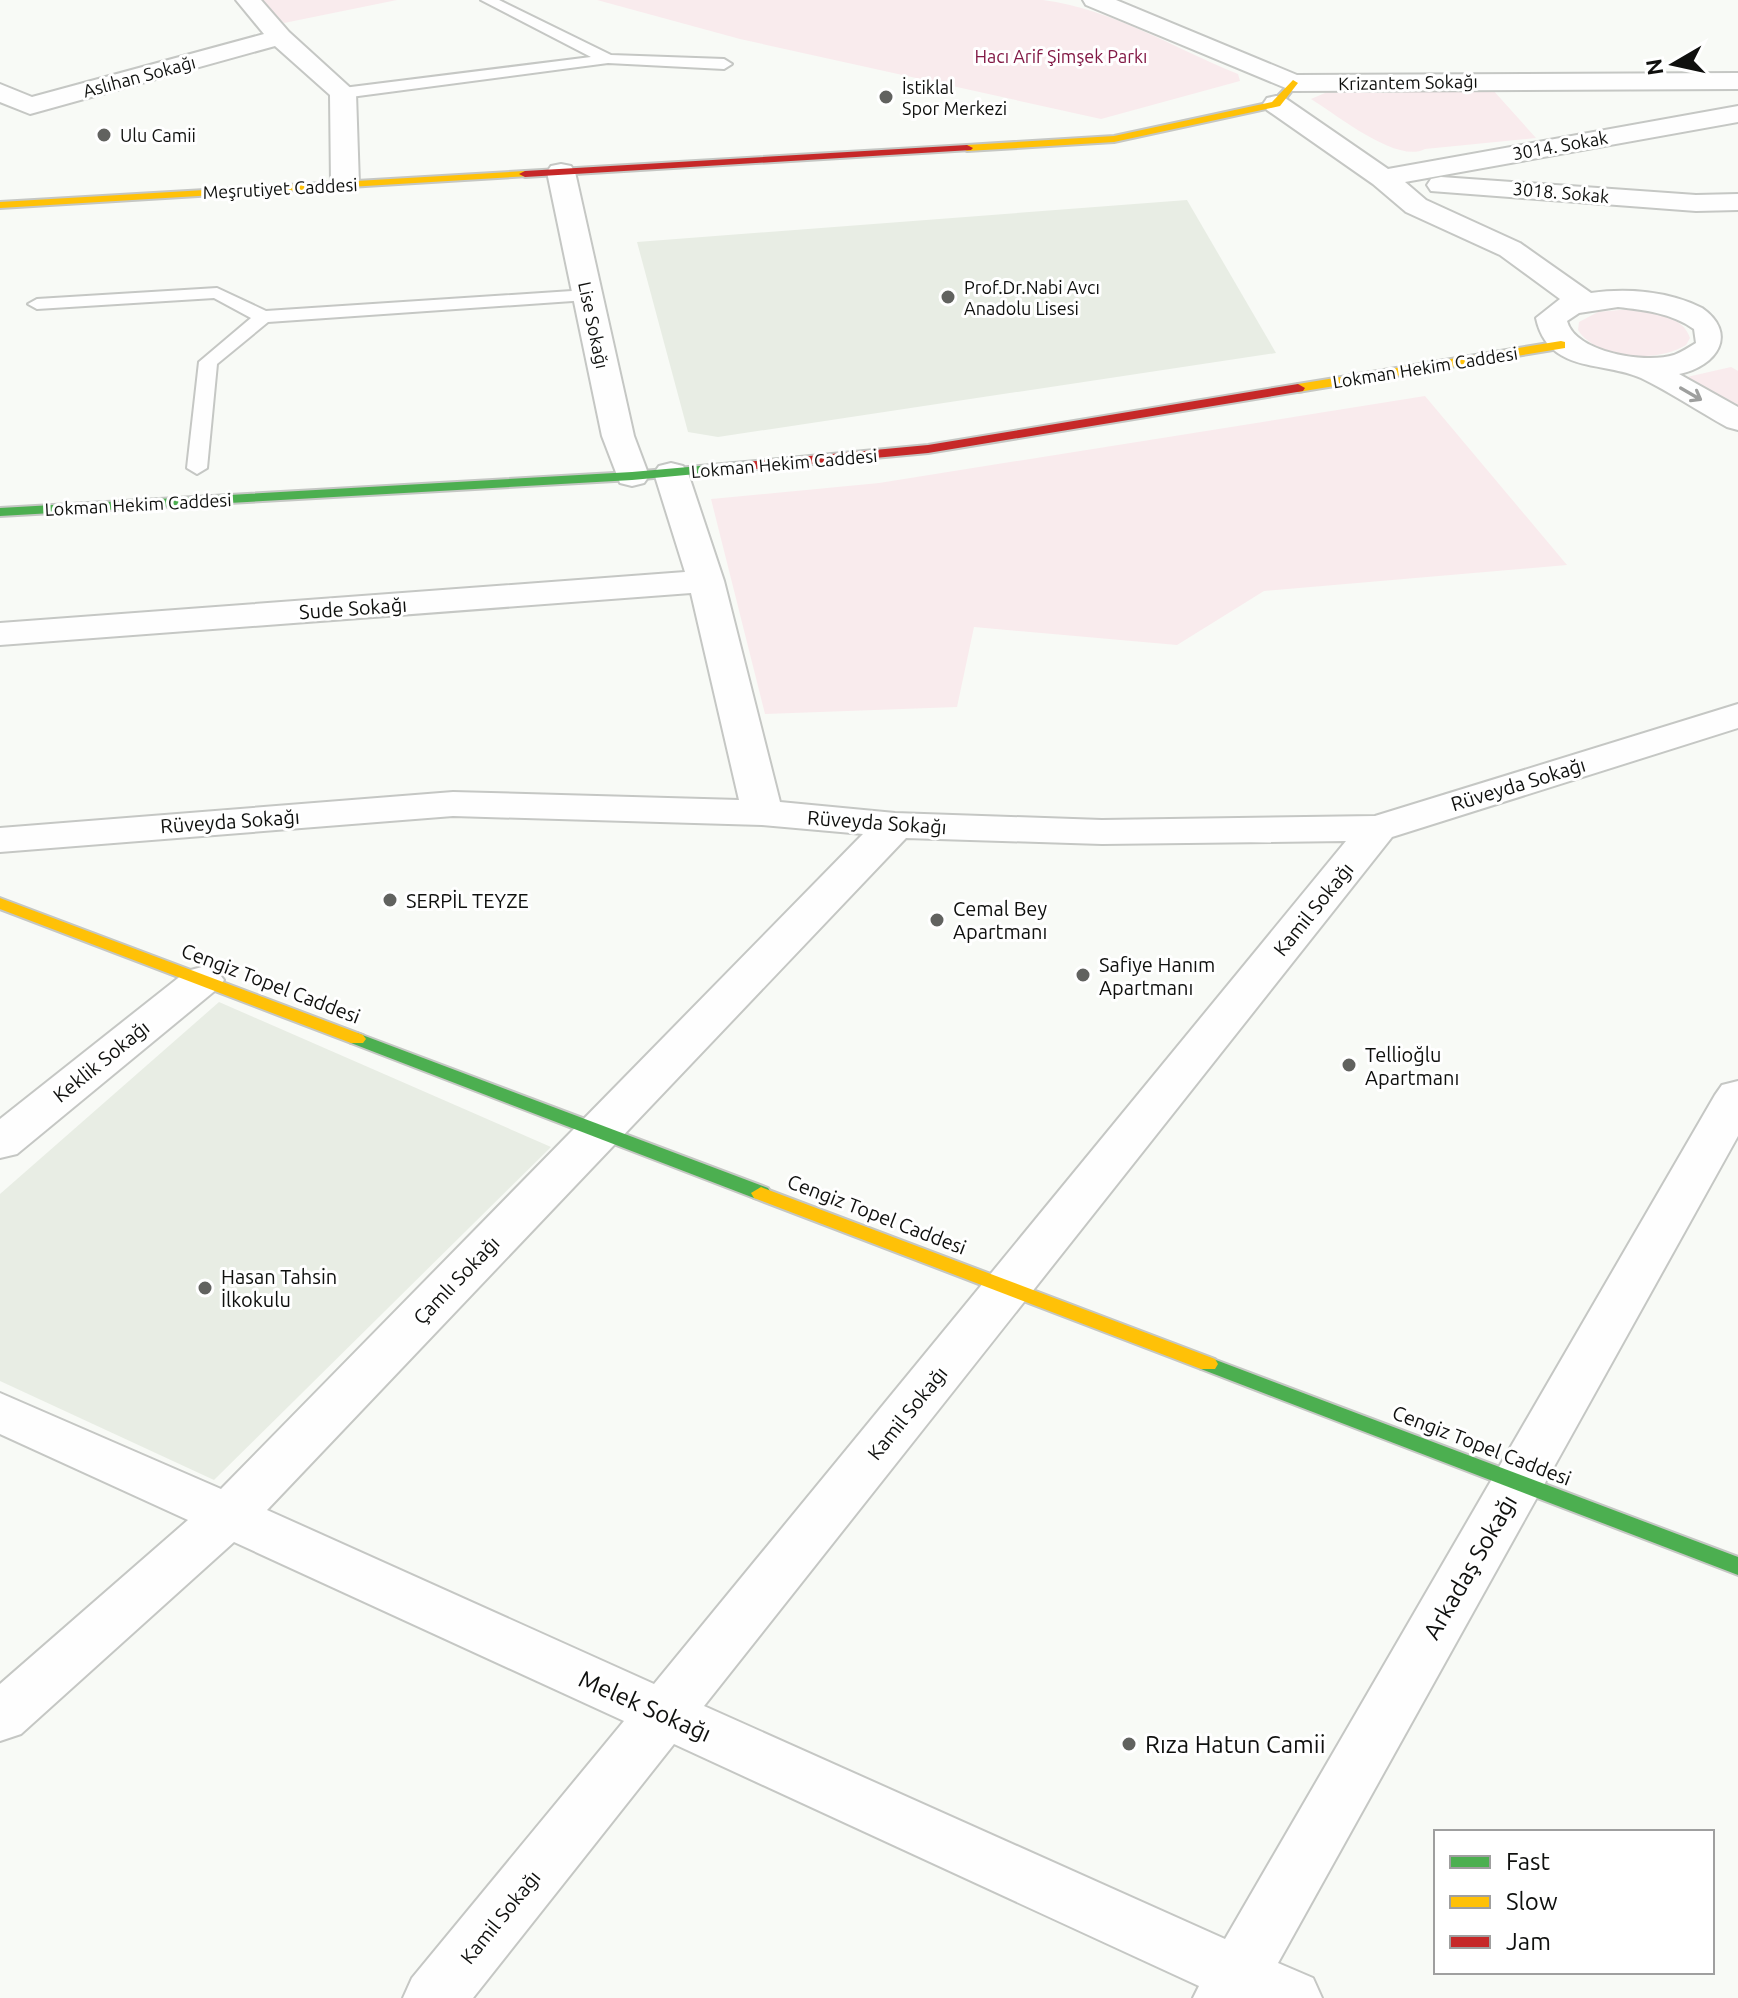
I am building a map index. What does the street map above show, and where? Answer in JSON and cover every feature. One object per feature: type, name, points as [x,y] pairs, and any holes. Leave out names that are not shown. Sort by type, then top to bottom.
[{"type":"street","points":[[248,0],[280,37],[343,93],[345,185]]},
{"type":"street","points":[[1101,2],[1132,0]]},
{"type":"street","name":"Krizantem Sokağı","points":[[1101,2],[1293,83],[1738,81]]},
{"type":"street","name":"Aslıhan Sokağı","points":[[0,92],[30,106],[280,37]]},
{"type":"street","points":[[1293,83],[1276,104],[1383,178],[1416,206],[1510,249],[1584,302]]},
{"type":"street","name":"Meşrutiyet Caddesi","points":[[0,205],[1114,139],[1276,104]]},
{"type":"street","name":"3014. Sokak","points":[[1383,178],[1738,114]]},
{"type":"street","name":"Lise Sokağı","points":[[561,172],[618,436],[632,476]]},
{"type":"street","name":"3018. Sokak","points":[[1383,178],[1696,203],[1738,202]]},
{"type":"street","points":[[1618,298],[1664,304],[1699,319],[1726,346],[1712,347],[1703,356],[1668,366],[1644,367],[1597,360],[1561,345],[1552,335],[1549,325],[1552,316],[1561,308],[1618,298]]},
{"type":"street","name":"Lokman Hekim Caddesi","points":[[0,512],[632,476],[928,449],[1561,345]]},
{"type":"street","points":[[1644,367],[1738,420]]},
{"type":"street","points":[[671,473],[706,581],[762,813]]},
{"type":"street","name":"Sude Sokağı","points":[[0,634],[706,581]]},
{"type":"street","name":"Rüveyda Sokağı","points":[[0,840],[453,804],[762,813],[895,825],[1102,832],[1378,828],[1738,716]]},
{"type":"street","name":"Çamlı Sokağı","points":[[0,1718],[228,1516],[895,825]]},
{"type":"street","name":"Kamil Sokağı","points":[[435,1998],[1378,828]]},
{"type":"street","name":"Cengiz Topel Caddesi","points":[[0,903],[1738,1566]]},
{"type":"street","name":"Keklik Sokağı","points":[[0,1143],[202,980]]},
{"type":"street","name":"Arkadaş Sokağı","points":[[1232,1986],[1738,1095]]},
{"type":"street","name":"Melek Sokağı","points":[[0,1412],[663,1714],[1232,1986],[1290,1998]]},
{"type":"lane","points":[[488,0],[608,59]]},
{"type":"lane","points":[[525,71],[566,39]]},
{"type":"lane","points":[[343,93],[608,59],[724,64]]},
{"type":"lane","points":[[37,304],[217,293],[263,317],[587,295]]},
{"type":"lane","points":[[197,468],[208,362],[263,317]]},
{"type":"shaded area","name":"Prof.Dr.Nabi Avcı Anadolu Lisesi","points":[[1187,200],[1276,353],[718,437],[688,432],[637,242]]},
{"type":"shaded area","name":"Hasan Tahsin İlkokulu","points":[[219,1002],[551,1147],[214,1480],[0,1381],[0,1194]]},
{"type":"green space","points":[[261,0],[397,0],[284,23]]},
{"type":"green space","name":"Hacı Arif Şimşek Parkı","points":[[597,0],[1043,0],[1118,21],[1238,74],[1240,81],[1101,119],[740,39]]},
{"type":"green space","points":[[1492,89],[1536,138],[1413,152],[1399,150],[1367,136],[1311,99],[1332,90],[1385,93]]},
{"type":"green space","points":[[1631,309],[1657,313],[1674,320],[1681,324],[1690,338],[1686,345],[1674,351],[1629,356],[1599,348],[1578,330],[1579,322],[1598,312]]},
{"type":"green space","points":[[1731,367],[1738,371],[1738,407],[1687,377]]},
{"type":"green space","points":[[1425,396],[1567,565],[1264,591],[1177,645],[974,627],[957,707],[765,714],[711,499],[879,483]]},
{"type":"traffic: fast","points":[[0,512],[632,476],[745,466]]},
{"type":"traffic: fast","points":[[357,1039],[761,1193]]},
{"type":"traffic: fast","points":[[1208,1364],[1738,1566]]},
{"type":"traffic: slow","points":[[967,148],[1114,139],[1276,104],[1293,83]]},
{"type":"traffic: slow","points":[[0,205],[525,174]]},
{"type":"traffic: slow","points":[[1298,388],[1561,345]]},
{"type":"traffic: slow","points":[[0,903],[357,1039]]},
{"type":"traffic: slow","points":[[761,1193],[1208,1364]]},
{"type":"traffic: jam","points":[[525,174],[967,148]]},
{"type":"traffic: jam","points":[[745,466],[928,449],[1298,388]]},
{"type":"place","name":"İstiklal Spor Merkezi","points":[[886,97]]},
{"type":"place","name":"Ulu Camii","points":[[104,135]]},
{"type":"place","name":"Prof.Dr.Nabi Avcı Anadolu Lisesi","points":[[948,297]]},
{"type":"place","name":"SERPİL TEYZE","points":[[390,900]]},
{"type":"place","name":"Cemal Bey Apartmanı","points":[[937,920]]},
{"type":"place","name":"Safiye Hanım Apartmanı","points":[[1083,975]]},
{"type":"place","name":"Tellioğlu Apartmanı","points":[[1349,1065]]},
{"type":"place","name":"Hasan Tahsin İlkokulu","points":[[205,1288]]},
{"type":"place","name":"Rıza Hatun Camii","points":[[1129,1744]]}]
